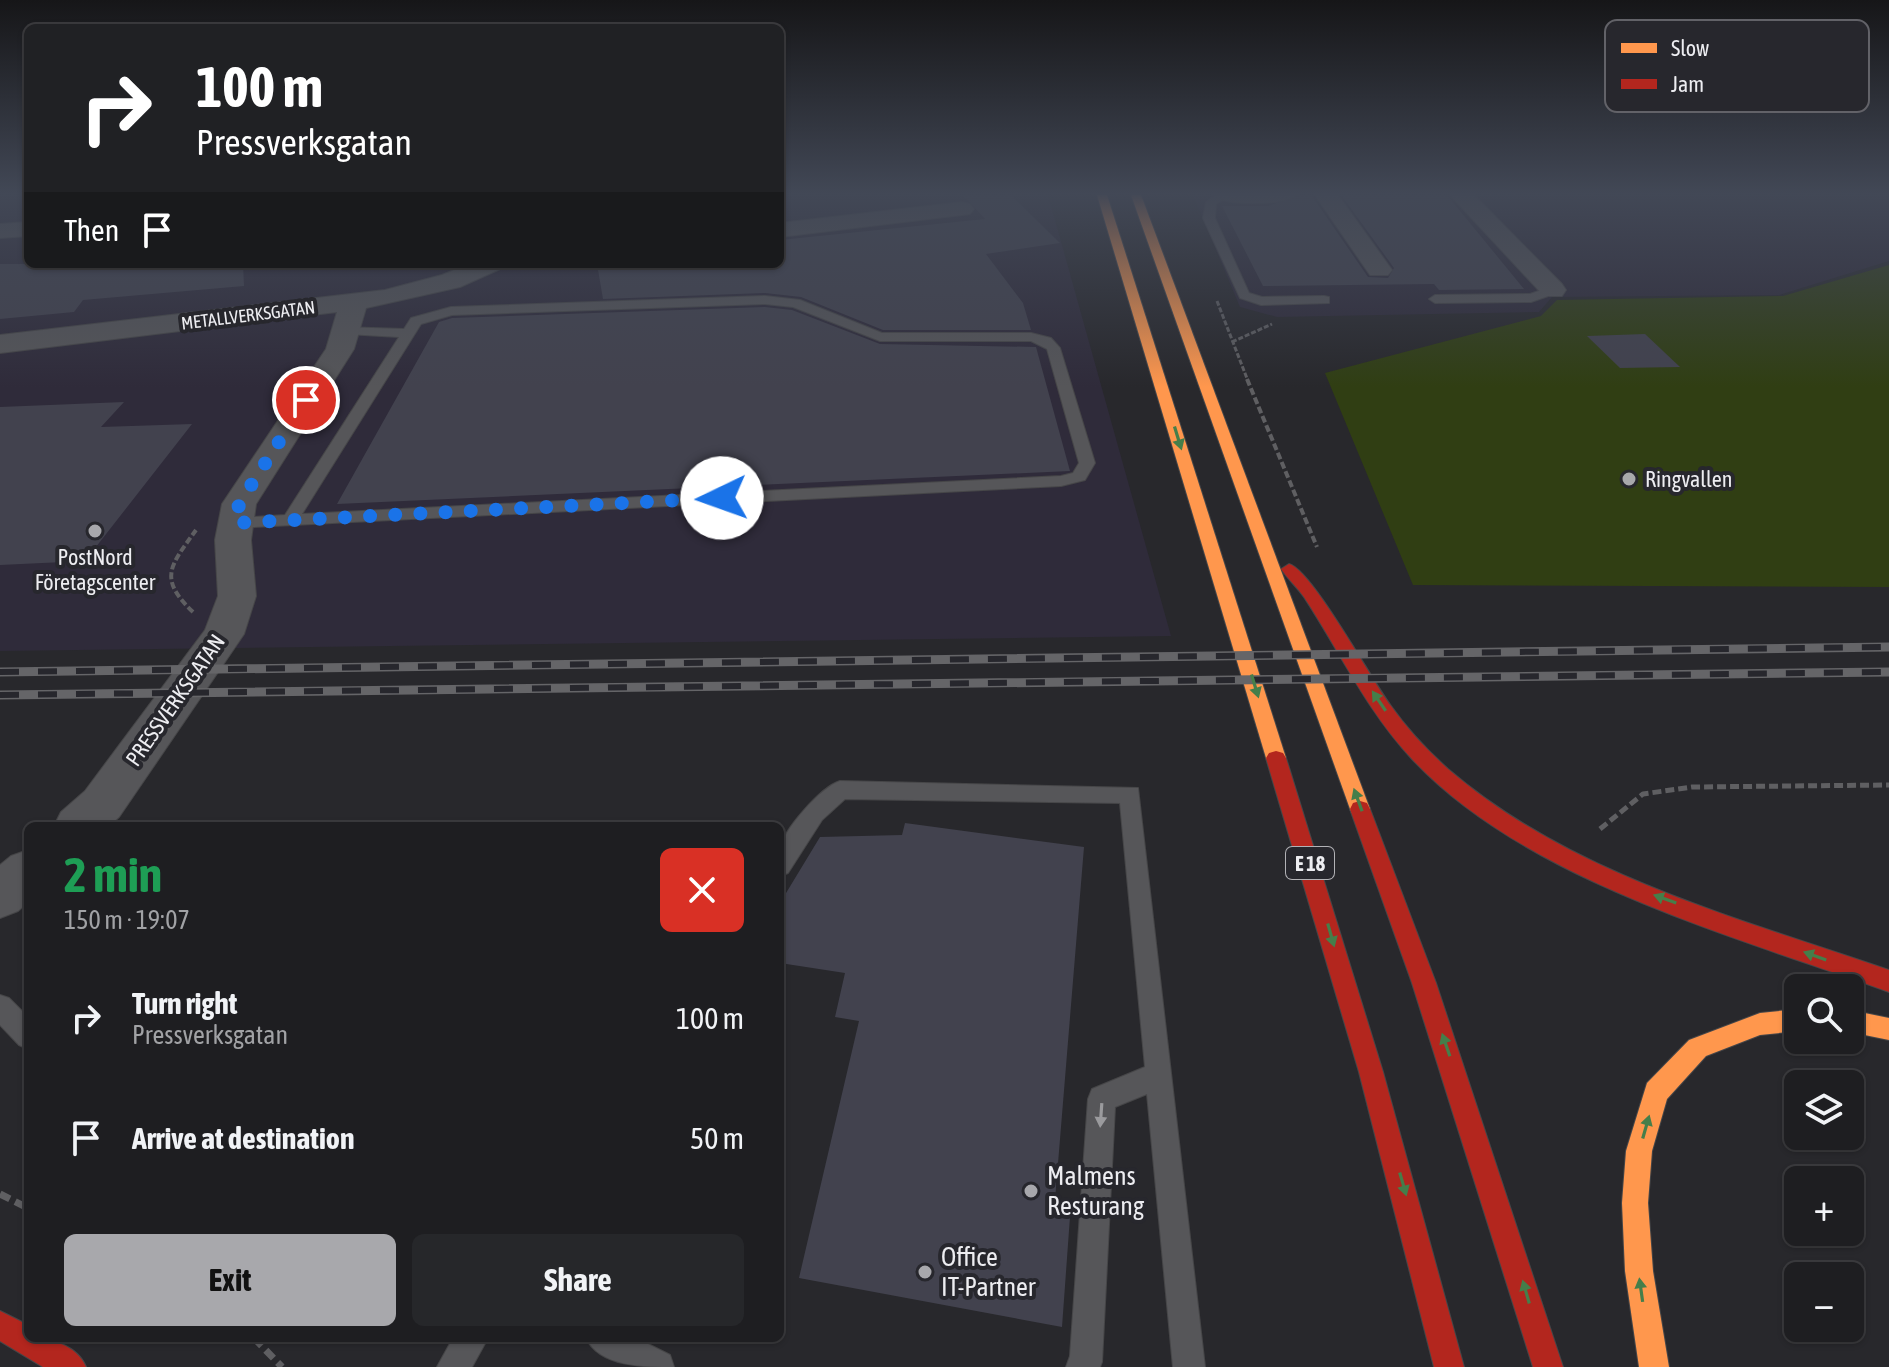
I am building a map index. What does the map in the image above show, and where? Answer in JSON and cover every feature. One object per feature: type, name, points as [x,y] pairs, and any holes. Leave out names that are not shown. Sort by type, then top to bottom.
[{"type":"main road","name":"E 18","points":[[1122,259],[1303,837],[1414,1222],[1449,1367]]},
{"type":"main road","points":[[1160,259],[1454,1070],[1548,1367]]},
{"type":"main road","name":"E 18","points":[[1101,261],[1143,325]]},
{"type":"main road","points":[[1190,340],[1197,307]]},
{"type":"main road","points":[[1267,549],[1307,586],[1398,730],[1424,759],[1491,814],[1603,876],[1889,981]]},
{"type":"main road","points":[[1654,1367],[1639,1271],[1635,1203],[1639,1151],[1656,1092],[1698,1048],[1760,1024],[1784,1021]]},
{"type":"main road","points":[[1864,1024],[1889,1029]]},
{"type":"main road","points":[[0,1325],[24,1339]]},
{"type":"main road","points":[[29,1342],[71,1367]]},
{"type":"street","points":[[1371,259],[1379,270]]},
{"type":"street","points":[[1523,259],[1553,290]]},
{"type":"street","name":"METALLVERKSGATAN","points":[[0,344],[368,301],[451,281],[482,268]]},
{"type":"street","name":"PRESSVERKSGATAN","points":[[82,822],[102,804],[224,634],[237,596],[233,540],[239,504],[368,301]]},
{"type":"street","points":[[0,896],[24,875]]},
{"type":"lane","points":[[1228,259],[1244,295],[1261,301],[1324,300]]},
{"type":"lane","points":[[1435,299],[1531,298],[1553,290]]},
{"type":"lane","points":[[236,523],[1061,481],[1079,477],[1087,463],[1053,348],[1046,341],[1031,337],[880,337],[795,303],[765,300],[451,311],[416,321],[290,520]]},
{"type":"lane","points":[[368,301],[409,333]]},
{"type":"lane","points":[[784,860],[814,814],[840,790],[1130,794],[1189,1367]]},
{"type":"lane","points":[[0,1007],[24,1032]]},
{"type":"lane","points":[[1082,1367],[1086,1362],[1102,1099],[1159,1075]]},
{"type":"lane","points":[[453,1367],[469,1342]]},
{"type":"lane","points":[[610,1342],[658,1367]]},
{"type":"path","points":[[1213,288],[1287,482],[1320,554]]},
{"type":"path","points":[[1596,832],[1643,794],[1692,787],[1889,785]]},
{"type":"path","points":[[0,1194],[24,1206]]},
{"type":"path","points":[[258,1342],[282,1367]]},
{"type":"shaded area","points":[[0,259],[24,259],[24,268],[784,268],[784,259],[1066,259],[1171,636],[0,651]]},
{"type":"shaded area","points":[[1220,259],[1889,259],[1779,295],[1552,297],[1539,312],[1277,317],[1240,307]]},
{"type":"green space","name":"Ringvallen","points":[[1889,265],[1889,587],[1413,585],[1325,373],[1541,316],[1557,300],[1783,296]]},
{"type":"building","points":[[784,259],[990,259],[1023,303],[1031,330],[883,330],[801,297],[765,293],[603,299],[598,268],[784,268]]},
{"type":"building","points":[[1249,259],[1355,259],[1368,277],[1388,278],[1394,268],[1387,259],[1499,259],[1524,289],[1439,290],[1434,284],[1263,286]]},
{"type":"building","points":[[0,264],[24,264],[24,268],[243,268],[244,286],[83,300],[74,312],[0,319]]},
{"type":"building","points":[[765,307],[792,310],[880,344],[1036,347],[1070,471],[337,504],[439,322],[452,318]]},
{"type":"building","points":[[1645,334],[1680,367],[1620,368],[1587,336]]},
{"type":"building","points":[[124,402],[101,427],[192,424],[85,561],[0,565],[0,407]]},
{"type":"building","points":[[905,823],[1084,847],[1055,1200],[1071,1203],[1062,1327],[799,1278],[859,1021],[835,1017],[845,973],[784,964],[784,896],[820,837],[902,835]]},
{"type":"railway","points":[[0,672],[1889,647]]},
{"type":"railway","points":[[0,695],[1889,672]]},
{"type":"traffic: slow","points":[[1122,259],[1276,758]]},
{"type":"traffic: slow","points":[[1159,259],[1360,809]]},
{"type":"traffic: slow","points":[[1654,1367],[1639,1271],[1635,1203],[1639,1151],[1656,1092],[1698,1048],[1760,1024],[1784,1021]]},
{"type":"traffic: slow","points":[[1864,1024],[1889,1029]]},
{"type":"traffic: jam","points":[[1289,569],[1308,592],[1385,713],[1422,757],[1468,797],[1521,832],[1579,864],[1642,892],[1889,981]]},
{"type":"traffic: jam","points":[[1276,758],[1371,1072],[1449,1367]]},
{"type":"traffic: jam","points":[[1360,809],[1424,983],[1548,1367]]},
{"type":"traffic: jam","points":[[0,1325],[24,1339]]},
{"type":"traffic: jam","points":[[29,1342],[71,1367]]},
{"type":"place","name":"Ringvallen","points":[[1629,479]]},
{"type":"place","name":"PostNord Företagscenter","points":[[95,531]]},
{"type":"place","name":"Malmens Resturang","points":[[1031,1191]]},
{"type":"place","name":"Office IT-Partner","points":[[925,1272]]},
{"type":"route","points":[[306,400],[239,504],[236,523],[722,498]]}]
